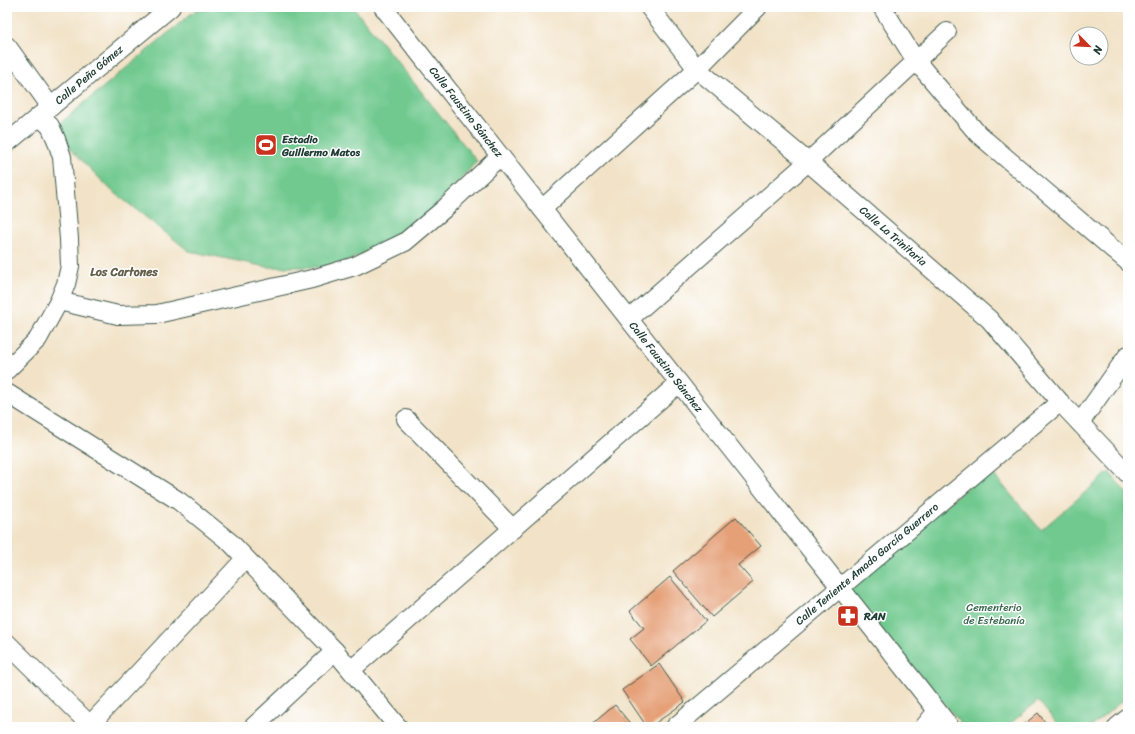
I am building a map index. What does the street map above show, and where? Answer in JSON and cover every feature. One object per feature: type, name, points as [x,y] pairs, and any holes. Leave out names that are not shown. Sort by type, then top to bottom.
[{"type":"street","name":"Calle Peña Gómez","points":[[7,143],[171,7]]},
{"type":"street","name":"Calle Faustino Sánchez","points":[[383,7],[950,727]]},
{"type":"street","name":"Calle La Trinitaria","points":[[649,7],[697,69],[808,162],[988,319],[1060,402],[1128,474]]},
{"type":"street","points":[[542,209],[697,69],[758,7]]},
{"type":"street","points":[[882,7],[916,61],[978,134],[1128,262]]},
{"type":"street","points":[[629,319],[808,162],[947,32]]},
{"type":"street","points":[[7,46],[45,112],[62,157],[70,266],[66,284],[59,301],[38,339],[7,370]]},
{"type":"street","points":[[59,301],[118,315],[157,314],[312,279],[355,266],[405,242],[444,209],[500,156]]},
{"type":"street","points":[[1080,423],[1128,356]]},
{"type":"street","points":[[351,670],[679,383]]},
{"type":"street","points":[[7,393],[179,501],[231,543],[245,560],[335,651],[398,727]]},
{"type":"street","name":"Calle Teniente Amado García Guerrero","points":[[675,727],[1060,402]]},
{"type":"street","points":[[406,419],[513,529]]},
{"type":"street","points":[[7,643],[89,726],[245,560]]},
{"type":"street","points":[[253,727],[335,651]]},
{"type":"street","points":[[924,727],[937,711]]},
{"type":"street","points":[[1117,727],[1128,718]]},
{"type":"green space","name":"Estadio Guillermo Matos","points":[[199,7],[353,7],[477,161],[420,223],[337,267],[267,267],[189,251],[110,189],[52,130]]},
{"type":"green space","name":"Cementerio de Estebanía","points":[[989,469],[1041,530],[1109,472],[1128,495],[1128,696],[1091,727],[1060,727],[1038,701],[1006,727],[964,727],[847,589]]},
{"type":"building","points":[[736,517],[761,546],[738,565],[753,582],[712,617],[673,571]]},
{"type":"building","points":[[670,577],[706,621],[651,666],[630,639],[644,628],[630,611]]},
{"type":"building","points":[[659,664],[685,702],[650,727],[647,727],[622,690]]},
{"type":"building","points":[[615,705],[633,727],[592,727],[591,725]]},
{"type":"building","points":[[1038,713],[1049,727],[1021,727]]},
{"type":"place","name":"Estadio Guillermo Matos","points":[[266,145]]},
{"type":"place","name":"RAN","points":[[848,616]]},
{"type":"district","name":"Los Cartones","points":[[124,272]]}]
